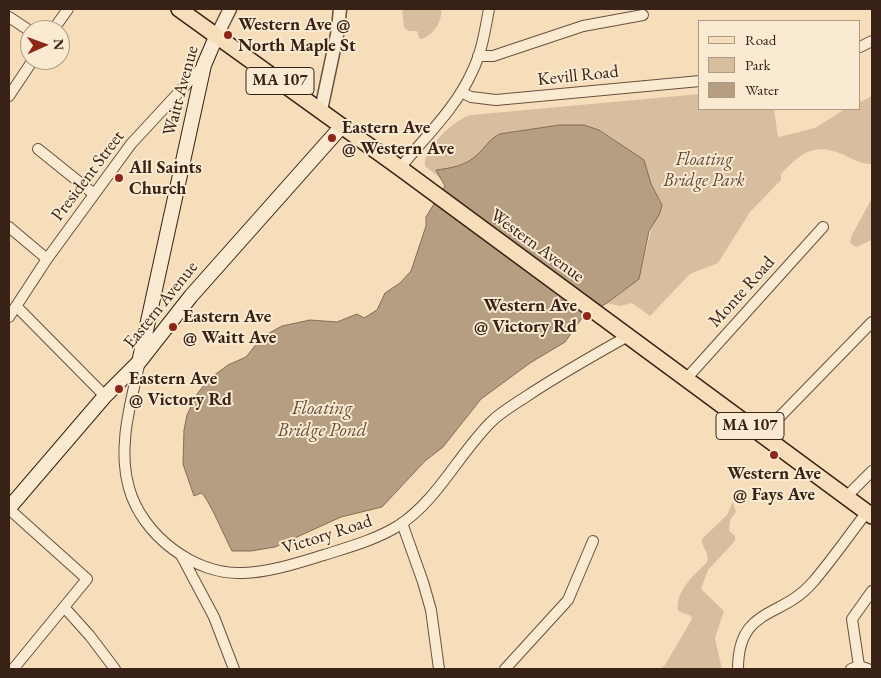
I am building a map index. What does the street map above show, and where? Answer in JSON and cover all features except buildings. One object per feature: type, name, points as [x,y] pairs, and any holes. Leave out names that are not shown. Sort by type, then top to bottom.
[{"type":"main road","name":"Western Avenue","points":[[179,9],[609,320],[628,336],[870,514]]},
{"type":"main road","name":"Waitt Avenue","points":[[140,362],[204,65],[216,37]]},
{"type":"main road","name":"Eastern Avenue","points":[[9,509],[105,396],[140,362],[191,296],[342,126]]},
{"type":"street","points":[[60,20],[68,9]]},
{"type":"street","points":[[216,37],[230,9]]},
{"type":"street","points":[[321,110],[338,30],[340,9]]},
{"type":"street","points":[[400,168],[461,92],[478,56],[489,9]]},
{"type":"street","points":[[478,56],[493,56],[583,26],[643,15]]},
{"type":"street","points":[[9,17],[20,24]]},
{"type":"street","name":"President Street","points":[[9,317],[47,258],[131,144],[204,65]]},
{"type":"street","points":[[9,96],[26,70]]},
{"type":"street","name":"Kevill Road","points":[[461,92],[471,97],[496,100],[698,80]]},
{"type":"street","points":[[38,149],[94,194]]},
{"type":"street","points":[[9,227],[47,258]]},
{"type":"street","name":"Monte Road","points":[[686,379],[823,227]]},
{"type":"street","points":[[16,306],[105,396]]},
{"type":"street","points":[[762,435],[872,322]]},
{"type":"street","name":"Victory Road","points":[[140,362],[126,434],[128,487],[133,500],[153,530],[181,555],[205,567],[222,572],[261,572],[354,546],[385,533],[402,523],[432,495],[471,444],[492,421],[541,387],[628,336]]},
{"type":"street","points":[[846,497],[872,471]]},
{"type":"street","points":[[9,509],[87,579],[14,668]]},
{"type":"street","points":[[738,669],[740,643],[750,627],[768,612],[790,602],[805,590],[870,514]]},
{"type":"street","points":[[402,523],[424,582],[431,610],[440,669]]},
{"type":"street","points":[[505,669],[568,600],[593,541]]},
{"type":"street","points":[[181,555],[214,617],[234,669]]},
{"type":"street","points":[[860,668],[853,640],[852,619],[872,591]]},
{"type":"street","points":[[64,607],[90,636],[115,669]]},
{"type":"green space","points":[[402,9],[441,9],[439,23],[426,37],[419,38],[417,31],[408,31],[404,27]]},
{"type":"green space","name":"Floating Bridge Park","points":[[698,94],[698,110],[774,110],[778,137],[815,128],[843,110],[861,110],[861,102],[872,96],[872,164],[860,162],[842,154],[823,149],[808,152],[801,156],[781,174],[781,180],[750,212],[718,263],[690,274],[650,316],[632,303],[621,306],[607,303],[626,289],[642,266],[652,226],[623,146],[603,132],[584,125],[451,187],[425,166],[426,159],[434,143],[441,135],[457,122],[471,115]]},
{"type":"green space","points":[[872,198],[872,240],[856,247],[850,243],[851,237]]},
{"type":"green space","points":[[733,502],[736,512],[730,520],[729,531],[735,536],[735,541],[708,570],[701,589],[724,611],[715,638],[722,669],[660,669],[665,665],[692,619],[691,616],[678,611],[678,603],[679,596],[686,584],[707,562],[708,558],[702,539],[727,515]]},
{"type":"water","name":"Floating Bridge Pond","points":[[560,125],[584,125],[599,130],[644,160],[651,184],[662,205],[660,213],[649,231],[639,279],[607,303],[582,318],[565,342],[530,363],[481,399],[443,447],[425,461],[382,507],[341,517],[275,547],[251,551],[232,551],[204,496],[201,493],[194,496],[183,464],[184,430],[187,415],[197,394],[209,379],[228,365],[246,357],[262,337],[282,326],[310,320],[337,322],[357,314],[364,318],[377,310],[385,293],[400,283],[411,271],[426,226],[426,217],[445,186],[436,170],[468,162],[493,138],[500,134]]},
{"type":"place","name":"Western Ave @ North Maple St","points":[[228,35]]},
{"type":"place","name":"Eastern Ave @ Western Ave","points":[[332,138]]},
{"type":"place","name":"All Saints Church","points":[[119,178]]},
{"type":"place","name":"Western Ave @ Victory Rd","points":[[587,316]]},
{"type":"place","name":"Eastern Ave @ Waitt Ave","points":[[173,327]]},
{"type":"place","name":"Eastern Ave @ Victory Rd","points":[[119,389]]},
{"type":"place","name":"Western Ave @ Fays Ave","points":[[774,455]]}]
